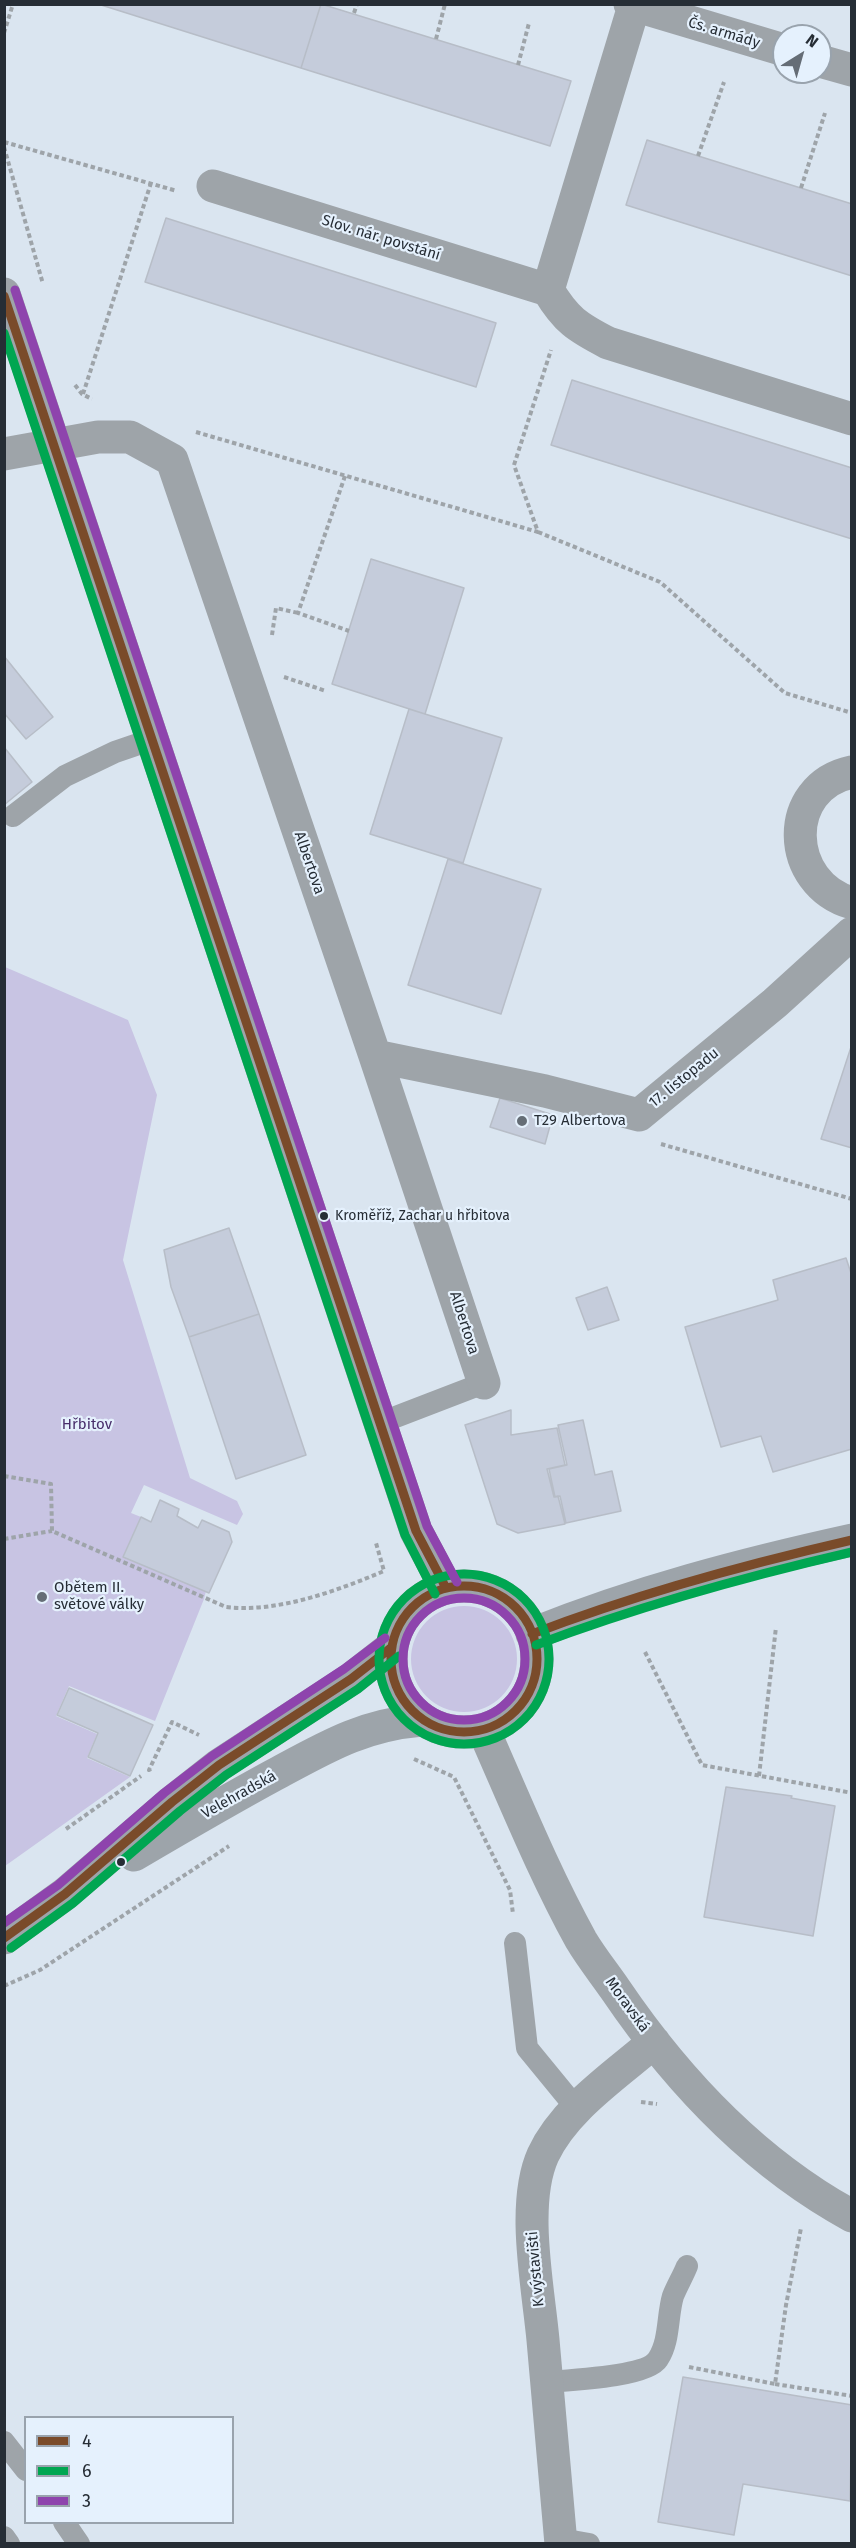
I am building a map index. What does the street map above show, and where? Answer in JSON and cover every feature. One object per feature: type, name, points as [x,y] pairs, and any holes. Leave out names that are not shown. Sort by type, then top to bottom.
[{"type":"main road","points":[[532,1634],[668,1585],[852,1540]]},
{"type":"main road","name":"Velehradská","points":[[469,1586],[492,1591],[511,1602],[526,1619],[532,1634],[538,1663],[534,1686],[522,1706],[514,1714],[484,1731],[463,1733],[442,1730],[423,1720],[407,1706],[397,1688],[391,1668],[392,1647],[398,1627],[410,1609],[427,1596],[446,1588],[469,1586]]},
{"type":"main road","name":"Velehradská","points":[[4,1938],[65,1894],[172,1802],[219,1765],[351,1679],[392,1647]]},
{"type":"main road","name":"Velehradská","points":[[65,1894],[237,1795],[349,1736],[392,1722],[423,1720]]},
{"type":"street","name":"Čs. armády","points":[[632,5],[772,46]]},
{"type":"street","points":[[632,5],[548,290],[563,314],[582,329],[608,342],[852,419]]},
{"type":"street","points":[[832,64],[852,70]]},
{"type":"street","name":"Slov. nár. povstání","points":[[199,189],[548,290]]},
{"type":"street","points":[[4,294],[416,1531],[446,1588]]},
{"type":"street","name":"Albertova","points":[[4,454],[98,437],[130,436],[172,460],[484,1383]]},
{"type":"street","points":[[852,772],[842,774],[823,785],[809,802],[800,824],[800,846],[806,868],[819,886],[838,899],[852,903]]},
{"type":"street","name":"17. listopadu","points":[[375,1056],[544,1091],[639,1115],[775,1003],[852,933]]},
{"type":"street","name":"Moravská","points":[[484,1731],[528,1832],[582,1941],[654,2042],[716,2113],[758,2152],[798,2184],[852,2217]]},
{"type":"street","name":"K výstavišti","points":[[570,2542],[546,2382],[534,2246],[533,2184],[543,2155],[557,2131],[577,2109],[654,2042]]},
{"type":"lane","points":[[13,816],[65,776],[115,752],[153,739]]},
{"type":"lane","points":[[380,1423],[484,1383]]},
{"type":"lane","points":[[516,1943],[527,2048],[577,2109]]},
{"type":"lane","points":[[546,2382],[618,2375],[645,2368],[658,2360],[666,2339],[673,2296],[687,2266]]},
{"type":"lane","points":[[4,2442],[24,2467]]},
{"type":"lane","points":[[65,2524],[79,2544]]},
{"type":"lane","points":[[4,2537],[9,2544]]},
{"type":"path","points":[[4,33],[14,4]]},
{"type":"path","points":[[354,13],[357,4]]},
{"type":"path","points":[[436,39],[445,4]]},
{"type":"path","points":[[518,64],[529,23]]},
{"type":"path","points":[[698,156],[724,82]]},
{"type":"path","points":[[801,188],[825,113]]},
{"type":"path","points":[[4,142],[151,183],[199,189]]},
{"type":"path","points":[[4,147],[43,285]]},
{"type":"path","points":[[82,394],[151,183]]},
{"type":"path","points":[[538,532],[514,465],[552,346]]},
{"type":"path","points":[[69,376],[82,394],[102,405]]},
{"type":"path","points":[[186,429],[538,532],[660,582],[784,693],[852,713]]},
{"type":"path","points":[[298,613],[345,476]]},
{"type":"path","points":[[272,638],[276,608],[298,613],[349,631]]},
{"type":"path","points":[[275,673],[326,691]]},
{"type":"path","points":[[654,1142],[852,1199]]},
{"type":"path","points":[[4,1476],[51,1484],[52,1531]]},
{"type":"path","points":[[4,1539],[52,1531],[204,1599],[226,1607],[245,1609],[267,1608],[351,1585],[384,1571],[376,1543]]},
{"type":"path","points":[[759,1776],[776,1627]]},
{"type":"path","points":[[645,1652],[702,1765],[852,1793]]},
{"type":"path","points":[[149,1770],[172,1722],[200,1735],[205,1743]]},
{"type":"path","points":[[192,1742],[200,1735]]},
{"type":"path","points":[[412,1758],[454,1777],[510,1890],[516,1943]]},
{"type":"path","points":[[66,1829],[159,1765]]},
{"type":"path","points":[[4,1986],[40,1970],[238,1840]]},
{"type":"path","points":[[775,2384],[852,2396]]},
{"type":"green space","name":"Hřbitov","points":[[5,967],[128,1020],[157,1095],[123,1260],[190,1478],[237,1501],[243,1514],[237,1525],[144,1485],[131,1513],[141,1517],[123,1557],[206,1591],[204,1599],[155,1721],[69,1686],[56,1716],[97,1734],[87,1758],[130,1777],[5,1866]]},
{"type":"green space","points":[[464,1606],[484,1610],[501,1622],[513,1639],[517,1659],[513,1679],[501,1696],[484,1708],[464,1712],[444,1708],[427,1696],[415,1679],[411,1659],[415,1639],[427,1622],[444,1610]]},
{"type":"building","points":[[98,4],[321,4],[301,68]]},
{"type":"building","points":[[321,4],[571,81],[550,146],[301,68]]},
{"type":"building","points":[[647,140],[852,204],[852,276],[626,205]]},
{"type":"building","points":[[166,218],[496,323],[476,387],[145,282]]},
{"type":"building","points":[[572,380],[852,468],[852,539],[551,445]]},
{"type":"building","points":[[371,559],[464,588],[425,714],[332,684]]},
{"type":"building","points":[[4,656],[53,717],[26,739],[4,713]]},
{"type":"building","points":[[409,709],[502,738],[463,863],[370,834]]},
{"type":"building","points":[[4,747],[32,782],[4,805]]},
{"type":"building","points":[[448,859],[541,889],[501,1014],[408,985]]},
{"type":"building","points":[[852,1044],[852,1148],[821,1139]]},
{"type":"building","name":"T29 Albertova","points":[[500,1098],[553,1115],[545,1144],[490,1127]]},
{"type":"building","points":[[229,1228],[259,1314],[189,1337],[171,1287],[164,1250]]},
{"type":"building","points":[[846,1258],[852,1276],[852,1449],[773,1472],[761,1436],[721,1447],[685,1327],[778,1300],[773,1280]]},
{"type":"building","points":[[607,1287],[619,1320],[588,1330],[576,1298]]},
{"type":"building","points":[[259,1314],[306,1455],[236,1479],[189,1337]]},
{"type":"building","points":[[511,1410],[511,1435],[557,1428],[565,1465],[547,1469],[554,1497],[558,1496],[565,1524],[518,1533],[497,1524],[465,1425]]},
{"type":"building","points":[[583,1420],[595,1475],[612,1471],[621,1511],[566,1523],[560,1496],[555,1497],[549,1469],[567,1465],[558,1425]]},
{"type":"building","points":[[160,1500],[179,1509],[177,1516],[198,1528],[202,1520],[229,1532],[232,1542],[209,1593],[123,1557],[141,1517],[151,1522]]},
{"type":"building","points":[[69,1688],[153,1725],[130,1776],[88,1757],[98,1733],[57,1715]]},
{"type":"building","points":[[726,1787],[792,1796],[791,1798],[835,1806],[813,1936],[704,1917]]},
{"type":"building","points":[[683,2377],[852,2405],[850,2501],[743,2484],[734,2535],[658,2522]]},
{"type":"transit line","name":"3","points":[[15,290],[427,1526],[457,1582]]},
{"type":"transit line","name":"4","points":[[4,296],[416,1531],[446,1588]]},
{"type":"transit line","name":"6","points":[[4,333],[405,1535],[435,1594]]},
{"type":"transit line","name":"4","points":[[532,1634],[690,1581],[852,1540]]},
{"type":"transit line","name":"6","points":[[536,1645],[692,1593],[852,1552]]},
{"type":"transit line","name":"6","points":[[464,1574],[481,1575],[497,1580],[524,1599],[543,1626],[548,1642],[549,1659],[548,1676],[543,1692],[524,1719],[497,1738],[481,1743],[464,1744],[447,1743],[431,1738],[404,1719],[385,1692],[380,1676],[379,1659],[380,1642],[385,1626],[404,1599],[431,1580],[447,1575],[464,1574]]},
{"type":"transit line","name":"4","points":[[464,1586],[492,1591],[516,1607],[532,1631],[537,1659],[532,1687],[516,1711],[492,1727],[464,1732],[436,1727],[412,1711],[396,1687],[391,1659],[396,1631],[412,1607],[436,1591],[464,1586]]},
{"type":"transit line","name":"3","points":[[464,1598],[487,1602],[507,1616],[521,1636],[525,1659],[521,1682],[507,1702],[487,1716],[464,1720],[441,1716],[421,1702],[407,1682],[403,1659],[407,1636],[421,1616],[441,1602],[464,1598]]},
{"type":"transit line","name":"3","points":[[4,1923],[58,1885],[164,1793],[212,1756],[344,1669],[385,1638]]},
{"type":"transit line","name":"4","points":[[4,1938],[65,1894],[172,1802],[219,1765],[351,1679],[392,1647]]},
{"type":"transit line","name":"6","points":[[11,1948],[73,1903],[180,1811],[226,1775],[358,1689],[399,1656]]},
{"type":"place","name":"T29 Albertova","points":[[522,1121]]},
{"type":"place","name":"Kroměříž, Zachar u hřbitova","points":[[324,1216]]},
{"type":"place","name":"Obětem II. světové války","points":[[42,1597]]}]
